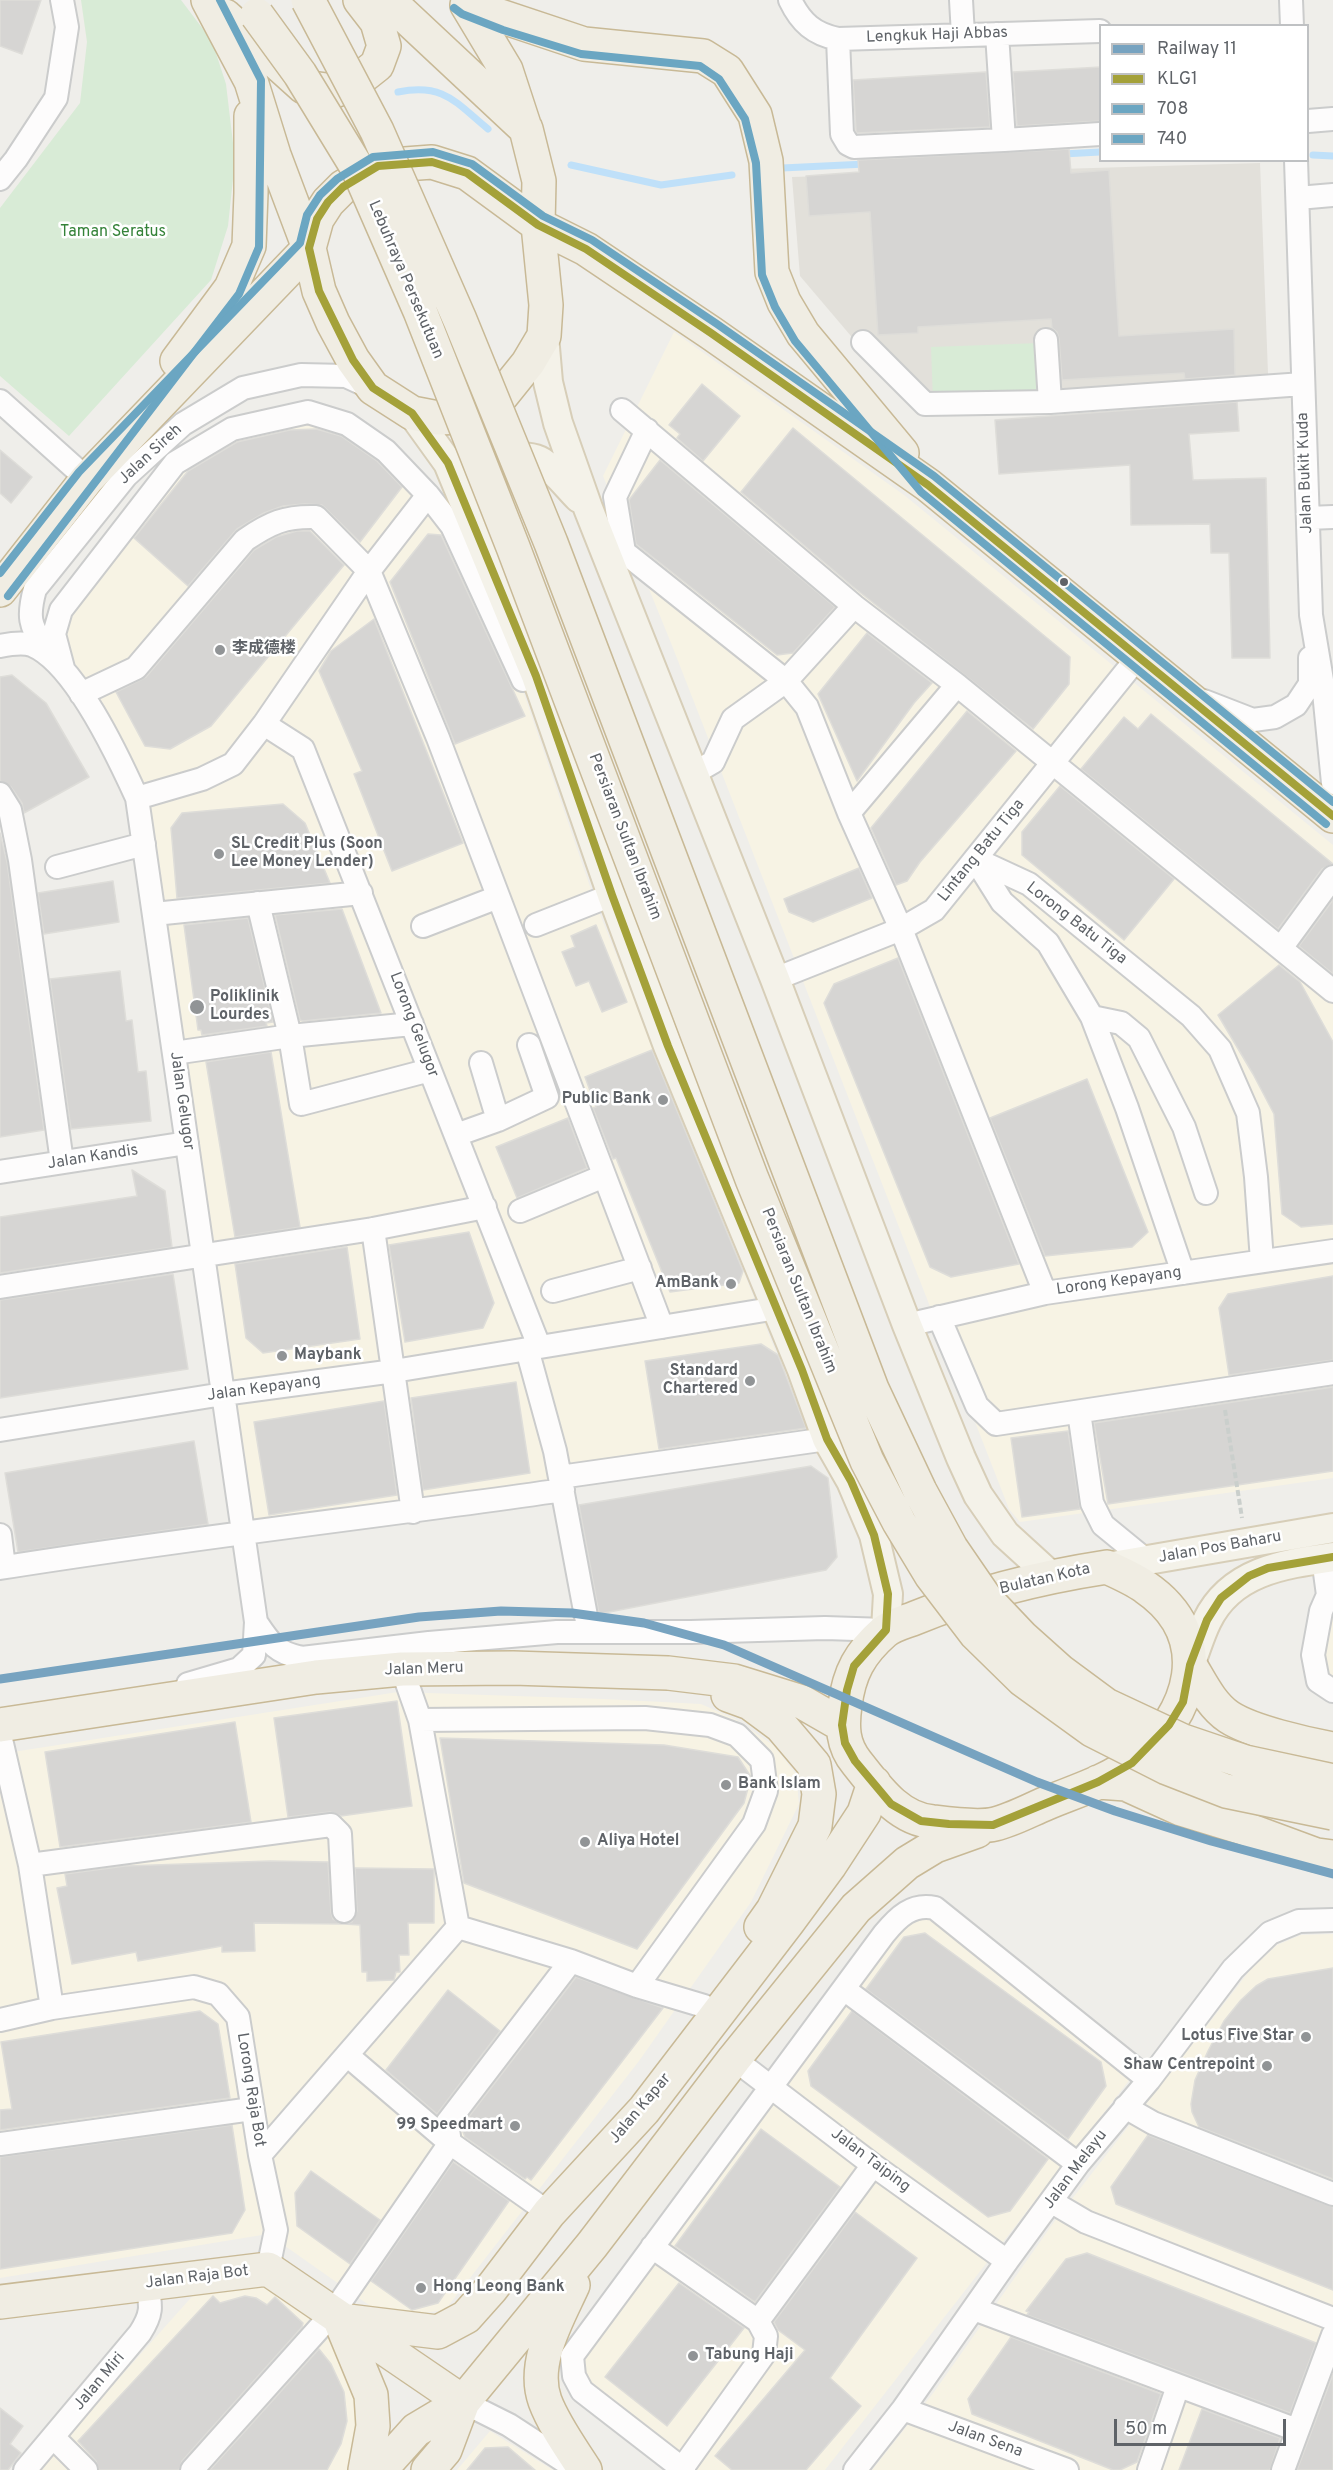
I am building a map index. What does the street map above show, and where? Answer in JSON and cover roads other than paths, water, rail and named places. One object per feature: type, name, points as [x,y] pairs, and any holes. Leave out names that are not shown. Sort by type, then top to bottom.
[{"type":"highway","name":"Lebuhraya Persekutuan","points":[[308,0],[377,131],[460,320],[551,543]]},
{"type":"highway","points":[[211,3],[304,87],[334,90],[352,84],[377,65],[384,46],[377,22],[360,0]]},
{"type":"highway","points":[[388,0],[526,129]]},
{"type":"highway","points":[[211,3],[251,81],[274,155],[309,248],[319,291],[353,360],[373,388],[412,413],[438,418],[464,417],[499,399],[528,363],[544,336],[546,305],[538,225],[539,181],[526,129],[506,70],[464,3]]},
{"type":"highway","points":[[464,3],[584,44],[703,56],[727,71],[755,115],[766,161],[772,272],[784,302],[802,334],[928,485]]},
{"type":"highway","name":"Lebuhraya Persekutuan","points":[[251,7],[300,74],[358,169],[420,311],[513,547]]},
{"type":"highway","points":[[87,479],[231,288],[249,246],[251,81]]},
{"type":"highway","points":[[309,248],[317,219],[328,202],[343,188],[378,166],[403,162],[432,162],[467,173],[538,225],[605,261],[928,485],[1333,816]]},
{"type":"highway","name":"Jalan Sireh","points":[[0,590],[87,479],[309,248]]},
{"type":"highway","name":"Persiaran Sultan Ibrahim","points":[[551,543],[704,941],[846,1323],[877,1399],[920,1491],[951,1548],[986,1599],[1022,1637],[1060,1671],[1106,1705],[1183,1741],[1245,1762],[1333,1781]]},
{"type":"highway","name":"Persiaran Sultan Ibrahim","points":[[513,547],[752,1179],[867,1461],[898,1522],[931,1575],[976,1634],[1023,1680],[1092,1730],[1167,1768],[1226,1791],[1333,1813]]},
{"type":"highway","name":"Bulatan Kota","points":[[1107,1567],[1146,1587],[1168,1608],[1185,1633],[1190,1665],[1183,1702],[1169,1725],[1155,1742],[1132,1763],[1098,1782],[993,1825],[921,1821],[891,1804],[845,1743],[842,1725],[846,1690],[854,1666],[886,1630],[939,1608],[1051,1576],[1107,1567]]},
{"type":"highway","points":[[1190,1665],[1208,1695],[1228,1717],[1246,1726],[1333,1749]]},
{"type":"highway","name":"Jalan Meru","points":[[0,1725],[316,1677],[402,1669],[513,1668],[668,1674],[734,1681],[802,1702],[842,1725]]},
{"type":"highway","points":[[644,2110],[704,2007],[774,1910],[814,1826],[819,1794],[814,1765],[781,1726],[750,1703],[668,1674]]},
{"type":"highway","points":[[1098,1782],[1125,1784],[1181,1809],[1324,1856]]},
{"type":"highway","name":"Jalan Kapar","points":[[336,2317],[438,2332],[466,2317],[491,2289],[549,2213],[644,2110],[830,1865],[864,1813],[874,1783]]},
{"type":"highway","points":[[428,2470],[445,2450],[463,2402],[592,2245],[734,2059],[856,1908],[907,1863],[935,1846],[993,1825]]},
{"type":"highway","points":[[585,2470],[544,2399],[541,2373],[545,2352],[555,2325],[592,2245]]},
{"type":"highway","name":"Jalan Raja Bot","points":[[0,2302],[268,2269],[463,2402]]},
{"type":"highway","points":[[336,2317],[371,2395],[373,2426],[365,2470]]},
{"type":"highway","points":[[380,2470],[416,2430],[463,2402]]},
{"type":"main road","points":[[544,336],[548,382],[558,423],[588,508],[775,979],[907,1325],[978,1495],[1005,1534],[1051,1576]]},
{"type":"main road","points":[[412,413],[448,463],[536,676],[607,898],[777,1308],[827,1439],[850,1481],[874,1535],[888,1594],[886,1630]]},
{"type":"main road","points":[[501,593],[487,543],[479,501],[479,479],[485,469],[522,456],[540,461],[555,472],[588,508]]},
{"type":"main road","name":"Jalan Pos Baharu","points":[[1107,1567],[1333,1528]]},
{"type":"main road","name":"Jalan Pos Baharu","points":[[1190,1665],[1207,1620],[1221,1598],[1234,1587],[1249,1576],[1268,1568],[1328,1558]]},
{"type":"street","points":[[0,179],[56,98],[67,27],[62,0]]},
{"type":"street","name":"Lengkuk Haji Abbas","points":[[790,0],[807,25],[820,35],[838,39],[1099,31]]},
{"type":"street","points":[[961,0],[963,35]]},
{"type":"street","points":[[1291,0],[1292,24]]},
{"type":"street","points":[[997,34],[1004,140]]},
{"type":"street","points":[[838,39],[842,134],[848,144],[854,147],[1099,134]]},
{"type":"street","points":[[1309,120],[1333,118]]},
{"type":"street","name":"Jalan Bukit Kuda","points":[[1296,162],[1311,615],[1324,692],[1333,783]]},
{"type":"street","points":[[1298,198],[1333,195]]},
{"type":"street","points":[[1046,340],[1050,402]]},
{"type":"street","points":[[863,342],[925,404],[1050,402],[1304,384]]},
{"type":"street","name":"Jalan Sireh","points":[[55,661],[34,629],[29,612],[35,589],[126,476],[183,424],[243,388],[301,375],[346,376],[373,388]]},
{"type":"street","points":[[0,401],[87,479]]},
{"type":"street","points":[[622,410],[854,606],[957,685],[1333,991]]},
{"type":"street","points":[[55,661],[54,634],[61,610],[176,463],[232,429],[308,412],[347,424],[386,451],[428,495],[452,526],[530,694],[607,898],[536,925]]},
{"type":"street","points":[[647,430],[615,497],[624,552],[786,681],[807,707],[849,813],[901,929],[1045,1293]]},
{"type":"street","points":[[138,798],[202,779],[233,764],[264,724],[369,571],[428,495]]},
{"type":"street","points":[[81,694],[136,668],[245,540],[268,525],[293,516],[316,517],[369,571],[438,738],[662,1327]]},
{"type":"street","points":[[1308,518],[1333,517]]},
{"type":"street","points":[[694,773],[713,762],[733,719],[786,681],[854,606]]},
{"type":"street","points":[[1180,691],[1253,720],[1275,717],[1296,705],[1310,684],[1311,615]]},
{"type":"street","points":[[0,646],[30,645],[55,661]]},
{"type":"street","name":"Lintang Batu Tiga","points":[[775,979],[901,929],[934,910],[1138,657]]},
{"type":"street","name":"Jalan Gelugor","points":[[55,661],[81,694],[123,765],[138,798],[256,1622],[254,1655],[239,1669],[100,1709]]},
{"type":"street","points":[[849,813],[957,685]]},
{"type":"street","name":"Lorong Gelugor","points":[[264,724],[303,749],[485,1207],[533,1347],[536,1376],[562,1483],[590,1632]]},
{"type":"street","points":[[0,794],[10,810],[20,860],[62,1162]]},
{"type":"street","points":[[57,867],[144,844]]},
{"type":"street","name":"Lorong Batu Tiga","points":[[975,859],[1002,902],[1048,943],[1092,1017],[1127,1108],[1183,1273]]},
{"type":"street","name":"Lorong Batu Tiga","points":[[975,859],[1029,884],[1191,1016],[1220,1049],[1248,1113],[1256,1176],[1262,1261]]},
{"type":"street","points":[[1281,948],[1333,877]]},
{"type":"street","points":[[154,914],[361,893]]},
{"type":"street","points":[[423,926],[498,897]]},
{"type":"street","points":[[258,903],[291,1036],[301,1104],[430,1070]]},
{"type":"street","points":[[1092,1017],[1121,1023],[1139,1038],[1184,1127],[1206,1193]]},
{"type":"street","points":[[174,1053],[291,1036],[412,1024]]},
{"type":"street","points":[[456,1135],[498,1120],[547,1097],[529,1045]]},
{"type":"street","points":[[481,1063],[498,1120]]},
{"type":"street","name":"Jalan Kandis","points":[[0,1172],[187,1143]]},
{"type":"street","points":[[520,1211],[604,1176]]},
{"type":"street","points":[[0,1287],[373,1229],[485,1207]]},
{"type":"street","points":[[373,1229],[413,1512]]},
{"type":"street","name":"Lorong Kepayang","points":[[907,1325],[1045,1293],[1333,1251]]},
{"type":"street","points":[[553,1291],[640,1268]]},
{"type":"street","name":"Jalan Kepayang","points":[[0,1430],[223,1394],[394,1371],[777,1308]]},
{"type":"street","points":[[939,1317],[977,1406],[996,1424],[1333,1373]]},
{"type":"street","points":[[1079,1412],[1092,1503],[1103,1525],[1147,1561]]},
{"type":"street","points":[[0,1535],[2,1568],[243,1532],[413,1512],[562,1483],[827,1439]]},
{"type":"street","points":[[1328,1558],[1331,1594],[1321,1611],[1313,1654],[1318,1681],[1333,1691]]},
{"type":"street","name":"Jalan Meru","points":[[256,1622],[271,1644],[283,1654],[302,1658],[429,1643],[557,1632],[691,1632],[825,1628],[886,1630]]},
{"type":"street","points":[[402,1669],[420,1720],[458,1927]]},
{"type":"street","points":[[420,1720],[645,1718],[710,1725],[737,1735],[762,1760],[766,1791],[754,1824],[636,1986]]},
{"type":"street","points":[[0,1735],[30,1865],[52,2008]]},
{"type":"street","points":[[30,1865],[331,1825],[340,1834],[344,1911]]},
{"type":"street","points":[[652,2247],[758,2320],[766,2336],[764,2354],[683,2470],[582,2391],[574,2376],[572,2356],[652,2247],[844,1989],[901,1915],[924,1906],[935,1908],[1149,2080]]},
{"type":"street","name":"Jalan Melayu","points":[[855,2470],[903,2409],[1006,2261],[1078,2164],[1149,2080],[1233,1969],[1270,1933],[1299,1921],[1333,1920]]},
{"type":"street","points":[[458,1927],[571,1961],[636,1986],[704,2007]]},
{"type":"street","points":[[260,2155],[458,1927]]},
{"type":"street","points":[[192,2470],[336,2317],[450,2143],[447,2123],[571,1961]]},
{"type":"street","name":"Lorong Raja Bot","points":[[0,2020],[52,2008],[194,1986],[218,1994],[238,2017],[260,2155],[276,2230],[268,2269]]},
{"type":"street","points":[[844,1989],[1078,2164]]},
{"type":"street","points":[[347,2055],[450,2143],[549,2213]]},
{"type":"street","name":"Jalan Taiping","points":[[734,2059],[873,2165],[1006,2261]]},
{"type":"street","points":[[1125,2108],[1153,2123],[1333,2194]]},
{"type":"street","points":[[0,2144],[252,2109]]},
{"type":"street","points":[[758,2320],[873,2165]]},
{"type":"street","points":[[1052,2202],[1086,2222],[1333,2319]]},
{"type":"street","name":"Jalan Miri","points":[[25,2470],[54,2438],[150,2318],[147,2283]]},
{"type":"street","points":[[974,2309],[1297,2430]]},
{"type":"street","points":[[1283,2470],[1333,2335]]},
{"type":"street","points":[[1149,2470],[1178,2386]]},
{"type":"street","points":[[463,2402],[508,2425],[578,2470]]},
{"type":"street","name":"Jalan Sena","points":[[903,2409],[1067,2470]]},
{"type":"street","points":[[54,2438],[86,2470]]},
{"type":"waterway","points":[[398,92],[427,90],[448,97],[488,129]]},
{"type":"waterway","points":[[1063,154],[1099,152]]},
{"type":"waterway","points":[[1313,155],[1333,156]]},
{"type":"waterway","points":[[782,168],[866,164]]},
{"type":"waterway","points":[[571,165],[661,185],[732,175]]},
{"type":"rail line","name":"11","points":[[0,1679],[419,1617],[501,1611],[572,1613],[644,1623],[724,1645],[1037,1782],[1115,1811],[1211,1841],[1333,1874]]},
{"type":"place","name":"李成德楼","points":[[220,650]]},
{"type":"place","name":"SL Credit Plus (Soon Lee Money Lender)","points":[[219,854]]},
{"type":"place","name":"Poliklinik Lourdes","points":[[197,1007]]},
{"type":"place","name":"Public Bank","points":[[663,1100]]},
{"type":"place","name":"AmBank","points":[[731,1284]]},
{"type":"place","name":"Maybank","points":[[282,1356]]},
{"type":"place","name":"Standard Chartered","points":[[750,1381]]},
{"type":"place","name":"Bank Islam","points":[[726,1785]]},
{"type":"place","name":"Aliya Hotel","points":[[585,1842]]},
{"type":"place","name":"Lotus Five Star","points":[[1306,2037]]},
{"type":"place","name":"Shaw Centrepoint","points":[[1267,2066]]},
{"type":"place","name":"99 Speedmart","points":[[515,2126]]},
{"type":"place","name":"Hong Leong Bank","points":[[421,2288]]},
{"type":"place","name":"Tabung Haji","points":[[693,2356]]},
{"type":"park label","name":"Taman Seratus","points":[[113,233]]}]
